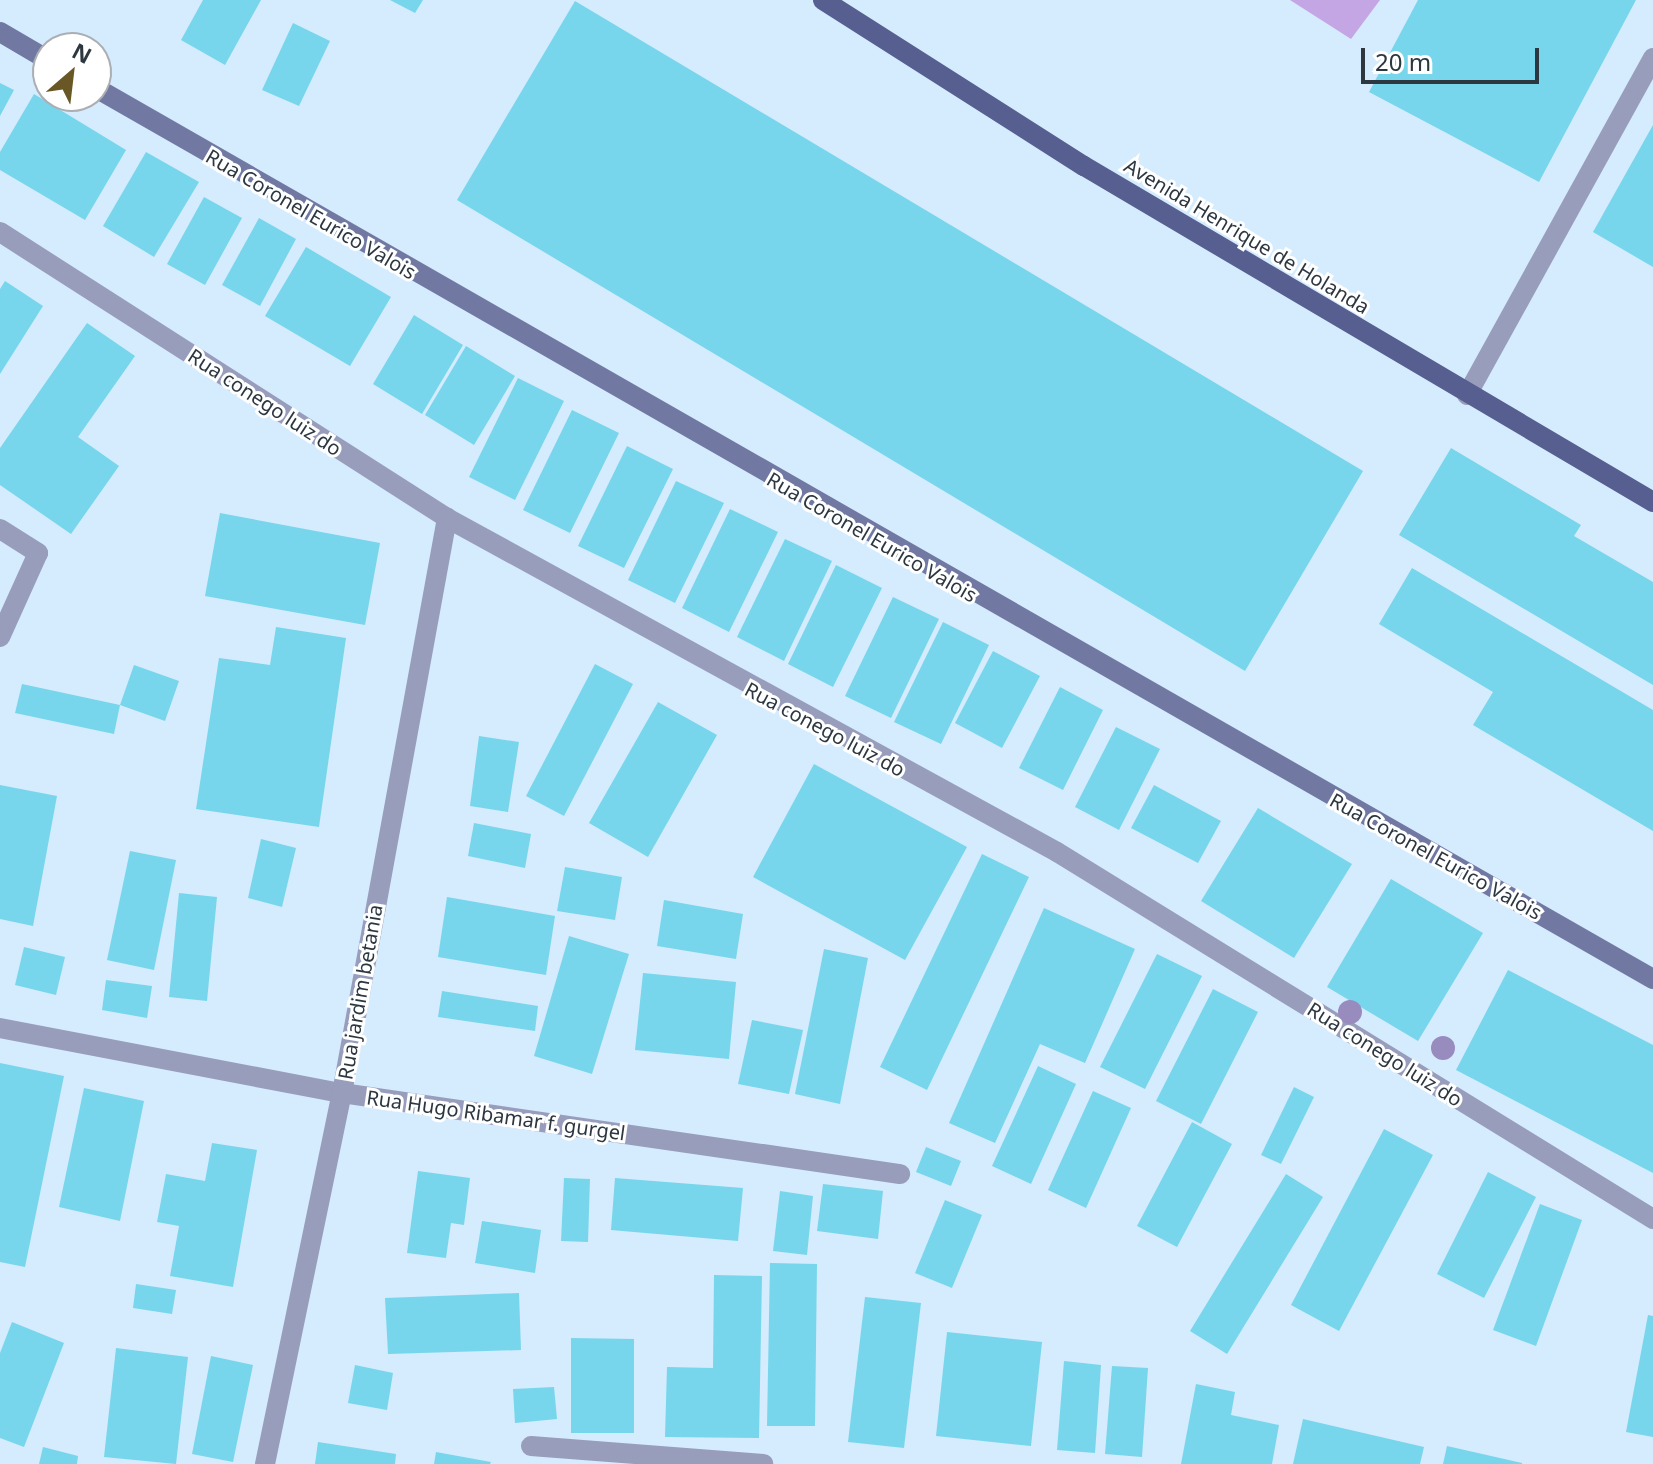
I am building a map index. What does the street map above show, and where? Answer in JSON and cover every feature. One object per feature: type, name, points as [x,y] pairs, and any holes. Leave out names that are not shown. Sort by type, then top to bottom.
[{"type":"main road","name":"Avenida Henrique de Holanda","points":[[823,0],[1467,395],[1653,502]]},
{"type":"main road","points":[[0,32],[32,51]]},
{"type":"main road","name":"Rua Coronel Eurico Valois","points":[[112,97],[580,371],[1653,979]]},
{"type":"street","points":[[1467,395],[1653,58]]},
{"type":"street","name":"Rua conego luiz do","points":[[0,232],[447,518],[1057,852],[1653,1219]]},
{"type":"street","name":"Rua jardim betania","points":[[265,1464],[342,1093],[447,518]]},
{"type":"street","points":[[0,529],[38,553],[0,637]]},
{"type":"street","name":"Rua Hugo Ribamar f. gurgel","points":[[0,1028],[342,1093],[900,1174]]},
{"type":"street","points":[[531,1446],[763,1464]]},
{"type":"shaded area","points":[[1290,0],[1380,0],[1351,39]]},
{"type":"building","points":[[203,0],[261,0],[225,65],[181,40]]},
{"type":"building","points":[[390,0],[423,0],[415,13]]},
{"type":"building","points":[[1418,0],[1636,0],[1539,182],[1369,92]]},
{"type":"building","points":[[575,1],[1363,471],[1245,671],[457,200]]},
{"type":"building","points":[[293,23],[330,41],[299,106],[262,90]]},
{"type":"building","points":[[0,83],[14,90],[0,116]]},
{"type":"building","points":[[32,97],[32,112],[64,112],[126,150],[85,220],[0,170],[0,152]]},
{"type":"building","points":[[1653,125],[1653,267],[1593,232]]},
{"type":"building","points":[[146,152],[199,182],[154,257],[103,226]]},
{"type":"building","points":[[204,197],[242,218],[205,285],[167,264]]},
{"type":"building","points":[[259,218],[296,239],[260,306],[222,285]]},
{"type":"building","points":[[306,247],[391,297],[350,366],[265,316]]},
{"type":"building","points":[[5,281],[43,306],[0,374],[0,289]]},
{"type":"building","points":[[414,315],[463,345],[422,414],[373,384]]},
{"type":"building","points":[[87,323],[135,356],[78,437],[119,466],[71,534],[0,485],[0,448]]},
{"type":"building","points":[[466,346],[515,376],[474,445],[425,415]]},
{"type":"building","points":[[518,378],[564,401],[515,500],[469,477]]},
{"type":"building","points":[[572,410],[619,433],[570,533],[523,510]]},
{"type":"building","points":[[627,446],[673,469],[624,568],[578,546]]},
{"type":"building","points":[[1451,448],[1581,525],[1574,536],[1653,582],[1653,685],[1399,535]]},
{"type":"building","points":[[676,481],[724,503],[675,603],[628,580]]},
{"type":"building","points":[[730,509],[778,532],[729,632],[682,608]]},
{"type":"building","points":[[220,513],[380,543],[365,625],[205,596]]},
{"type":"building","points":[[785,539],[832,561],[784,661],[737,637]]},
{"type":"building","points":[[836,565],[882,588],[833,687],[788,664]]},
{"type":"building","points":[[1412,568],[1653,710],[1653,831],[1473,725],[1493,692],[1379,624]]},
{"type":"building","points":[[893,597],[939,619],[891,718],[845,696]]},
{"type":"building","points":[[943,622],[989,645],[941,744],[894,722]]},
{"type":"building","points":[[276,627],[346,638],[319,827],[196,809],[219,658],[270,665]]},
{"type":"building","points":[[993,651],[1040,676],[1002,748],[955,723]]},
{"type":"building","points":[[595,664],[633,684],[564,816],[526,796]]},
{"type":"building","points":[[134,665],[179,681],[165,721],[120,705]]},
{"type":"building","points":[[22,684],[120,705],[114,734],[15,713]]},
{"type":"building","points":[[1060,687],[1103,710],[1063,790],[1019,768]]},
{"type":"building","points":[[658,702],[717,735],[648,857],[589,823]]},
{"type":"building","points":[[1116,727],[1160,749],[1119,830],[1075,807]]},
{"type":"building","points":[[479,736],[519,742],[508,812],[470,806]]},
{"type":"building","points":[[814,764],[967,847],[905,960],[753,877]]},
{"type":"building","points":[[0,785],[57,796],[33,926],[0,919]]},
{"type":"building","points":[[1154,785],[1221,821],[1198,863],[1131,828]]},
{"type":"building","points":[[1258,808],[1352,864],[1294,958],[1201,901]]},
{"type":"building","points":[[474,823],[531,834],[525,868],[468,856]]},
{"type":"building","points":[[261,839],[296,848],[282,907],[248,898]]},
{"type":"building","points":[[130,851],[176,860],[154,970],[107,960]]},
{"type":"building","points":[[982,854],[1029,877],[927,1090],[880,1067]]},
{"type":"building","points":[[565,867],[622,877],[615,920],[557,911]]},
{"type":"building","points":[[1391,879],[1483,933],[1418,1041],[1327,987]]},
{"type":"building","points":[[179,893],[217,897],[207,1001],[169,997]]},
{"type":"building","points":[[447,897],[555,916],[546,975],[438,957]]},
{"type":"building","points":[[664,900],[743,914],[736,959],[657,946]]},
{"type":"building","points":[[1044,908],[1135,949],[1085,1063],[1040,1044],[995,1143],[949,1123]]},
{"type":"building","points":[[569,936],[629,954],[592,1074],[534,1056]]},
{"type":"building","points":[[24,947],[65,957],[56,995],[15,985]]},
{"type":"building","points":[[824,949],[868,958],[840,1104],[795,1094]]},
{"type":"building","points":[[1157,954],[1202,976],[1145,1089],[1100,1067]]},
{"type":"building","points":[[1508,970],[1653,1045],[1653,1173],[1456,1070]]},
{"type":"building","points":[[643,973],[736,982],[729,1059],[635,1050]]},
{"type":"building","points":[[106,980],[152,986],[147,1018],[102,1010]]},
{"type":"building","points":[[1213,989],[1258,1012],[1201,1124],[1156,1101]]},
{"type":"building","points":[[442,991],[538,1006],[535,1031],[438,1017]]},
{"type":"building","points":[[752,1020],[803,1030],[789,1094],[738,1084]]},
{"type":"building","points":[[0,1063],[64,1076],[25,1267],[0,1262]]},
{"type":"building","points":[[1038,1066],[1076,1084],[1031,1184],[992,1166]]},
{"type":"building","points":[[1294,1087],[1314,1097],[1281,1164],[1261,1155]]},
{"type":"building","points":[[84,1088],[144,1101],[120,1221],[59,1207]]},
{"type":"building","points":[[1093,1091],[1131,1108],[1086,1208],[1048,1190]]},
{"type":"building","points":[[1192,1122],[1232,1144],[1177,1247],[1137,1226]]},
{"type":"building","points":[[1384,1129],[1433,1155],[1339,1331],[1291,1305]]},
{"type":"building","points":[[212,1143],[257,1150],[233,1287],[170,1276],[179,1226],[157,1222],[166,1174],[205,1181]]},
{"type":"building","points":[[926,1147],[961,1161],[951,1186],[916,1172]]},
{"type":"building","points":[[418,1171],[470,1178],[464,1225],[451,1223],[446,1258],[407,1253]]},
{"type":"building","points":[[1488,1172],[1536,1197],[1484,1298],[1437,1274]]},
{"type":"building","points":[[1286,1174],[1323,1197],[1227,1354],[1190,1331]]},
{"type":"building","points":[[564,1178],[590,1179],[588,1242],[561,1241]]},
{"type":"building","points":[[615,1178],[743,1188],[738,1241],[611,1230]]},
{"type":"building","points":[[823,1184],[883,1191],[878,1239],[817,1231]]},
{"type":"building","points":[[780,1191],[813,1196],[807,1255],[773,1251]]},
{"type":"building","points":[[945,1200],[982,1215],[952,1288],[915,1273]]},
{"type":"building","points":[[1540,1204],[1582,1220],[1536,1346],[1493,1330]]},
{"type":"building","points":[[482,1221],[541,1230],[535,1273],[475,1263]]},
{"type":"building","points":[[770,1263],[817,1264],[815,1426],[767,1426]]},
{"type":"building","points":[[714,1275],[762,1276],[759,1438],[665,1437],[667,1367],[713,1368]]},
{"type":"building","points":[[136,1284],[176,1290],[172,1314],[133,1308]]},
{"type":"building","points":[[519,1293],[521,1350],[388,1354],[385,1298]]},
{"type":"building","points":[[865,1297],[921,1303],[904,1448],[848,1442]]},
{"type":"building","points":[[1648,1315],[1653,1316],[1653,1437],[1626,1432]]},
{"type":"building","points":[[12,1322],[64,1343],[24,1447],[0,1438],[0,1353]]},
{"type":"building","points":[[947,1332],[1042,1342],[1031,1446],[936,1436]]},
{"type":"building","points":[[571,1338],[634,1339],[634,1433],[571,1433]]},
{"type":"building","points":[[116,1348],[188,1357],[176,1464],[104,1457]]},
{"type":"building","points":[[211,1356],[253,1365],[233,1462],[192,1454]]},
{"type":"building","points":[[1064,1361],[1101,1365],[1095,1453],[1057,1450]]},
{"type":"building","points":[[355,1365],[393,1373],[387,1410],[348,1403]]},
{"type":"building","points":[[1112,1366],[1148,1368],[1142,1457],[1105,1454]]},
{"type":"building","points":[[1196,1384],[1235,1392],[1231,1415],[1279,1425],[1272,1464],[1181,1464]]},
{"type":"building","points":[[554,1387],[557,1419],[515,1423],[513,1389]]},
{"type":"building","points":[[1303,1419],[1424,1447],[1420,1464],[1293,1464]]},
{"type":"building","points":[[318,1442],[396,1454],[395,1464],[315,1464]]},
{"type":"building","points":[[1447,1446],[1522,1463],[1522,1464],[1443,1464]]},
{"type":"building","points":[[43,1447],[78,1456],[77,1464],[39,1464]]},
{"type":"building","points":[[436,1452],[491,1462],[434,1464]]}]
